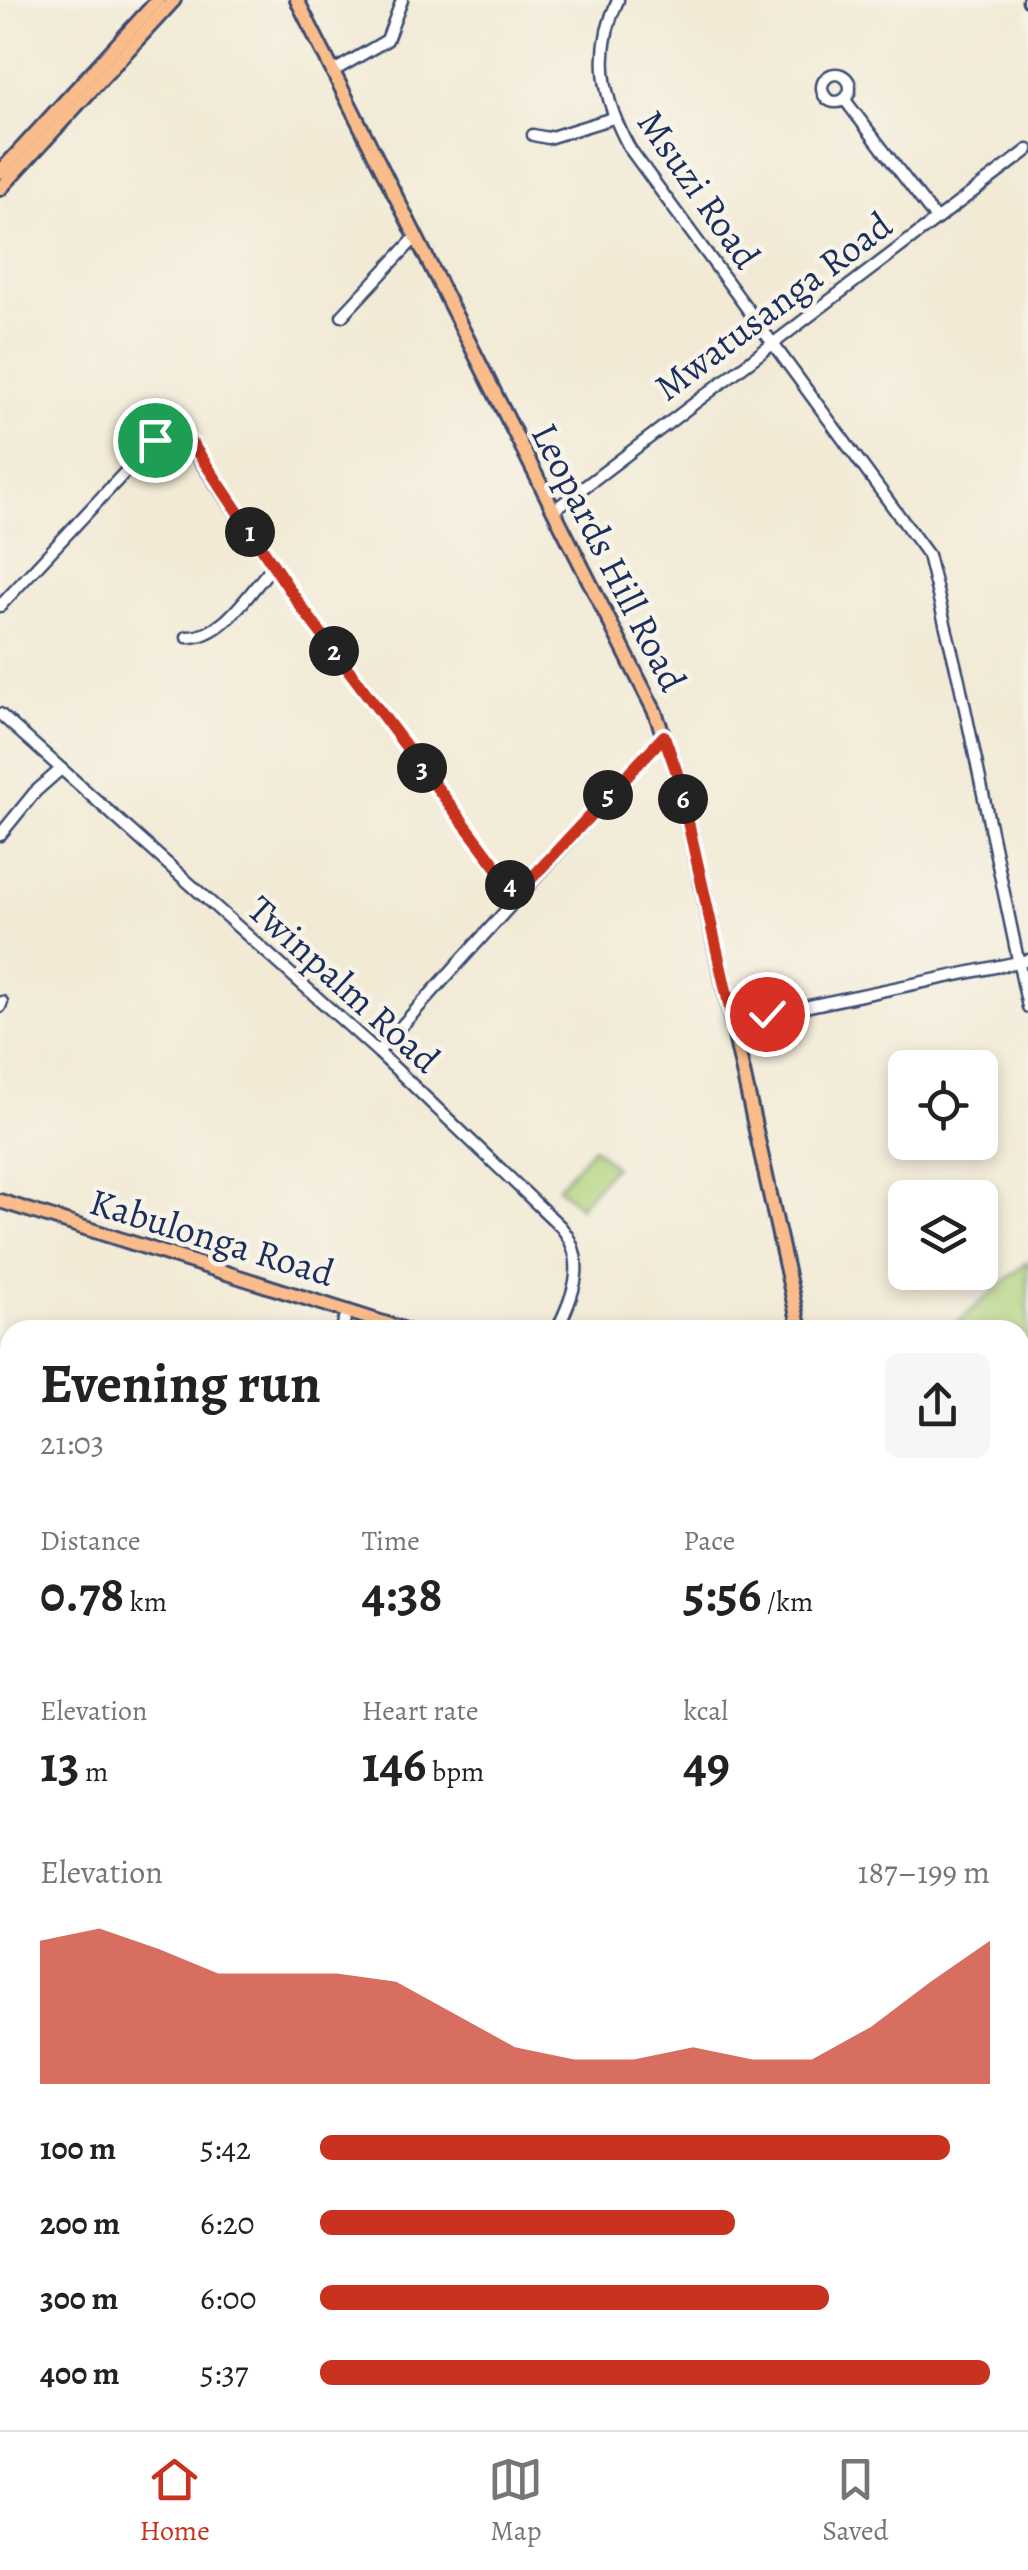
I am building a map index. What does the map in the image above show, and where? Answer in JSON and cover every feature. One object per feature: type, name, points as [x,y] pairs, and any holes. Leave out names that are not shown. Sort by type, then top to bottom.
[{"type":"main road","points":[[0,172],[158,0]]},
{"type":"main road","points":[[0,189],[174,0]]},
{"type":"main road","name":"Leopards Hill Road","points":[[297,0],[414,238],[636,667],[664,736],[677,773],[797,1320]]},
{"type":"main road","name":"Kabulonga Road","points":[[0,1201],[375,1320]]},
{"type":"main road","name":"Leopards Hill Road","points":[[788,1320],[789,1296]]},
{"type":"street","points":[[332,72],[387,40],[402,0]]},
{"type":"street","name":"Msuzi Road","points":[[618,0],[603,52],[604,86],[613,118],[650,178],[928,555],[1023,961],[1028,1007]]},
{"type":"street","points":[[845,100],[936,219]]},
{"type":"street","points":[[533,135],[548,138],[613,118]]},
{"type":"street","name":"Mwatusanga Road","points":[[554,510],[1028,150]]},
{"type":"street","points":[[342,316],[414,238]]},
{"type":"street","points":[[0,606],[144,451],[163,436],[174,434],[193,445],[272,566],[517,894]]},
{"type":"street","points":[[187,636],[202,637],[218,629],[272,566]]},
{"type":"street","name":"Twinpalm Road","points":[[0,714],[378,1052],[574,1242],[578,1253],[574,1291],[561,1320]]},
{"type":"street","points":[[378,1052],[664,736]]},
{"type":"street","points":[[0,835],[35,792],[61,769]]},
{"type":"street","points":[[733,1022],[1023,961]]},
{"type":"street","points":[[345,1320],[348,1311]]},
{"type":"green space","points":[[593,1147],[614,1166],[579,1207],[558,1187]]},
{"type":"green space","points":[[1028,1261],[1028,1320],[960,1320]]},
{"type":"route","points":[[155,440],[174,434],[193,445],[302,608],[517,894],[664,736],[677,773],[733,1022],[767,1014]]}]
